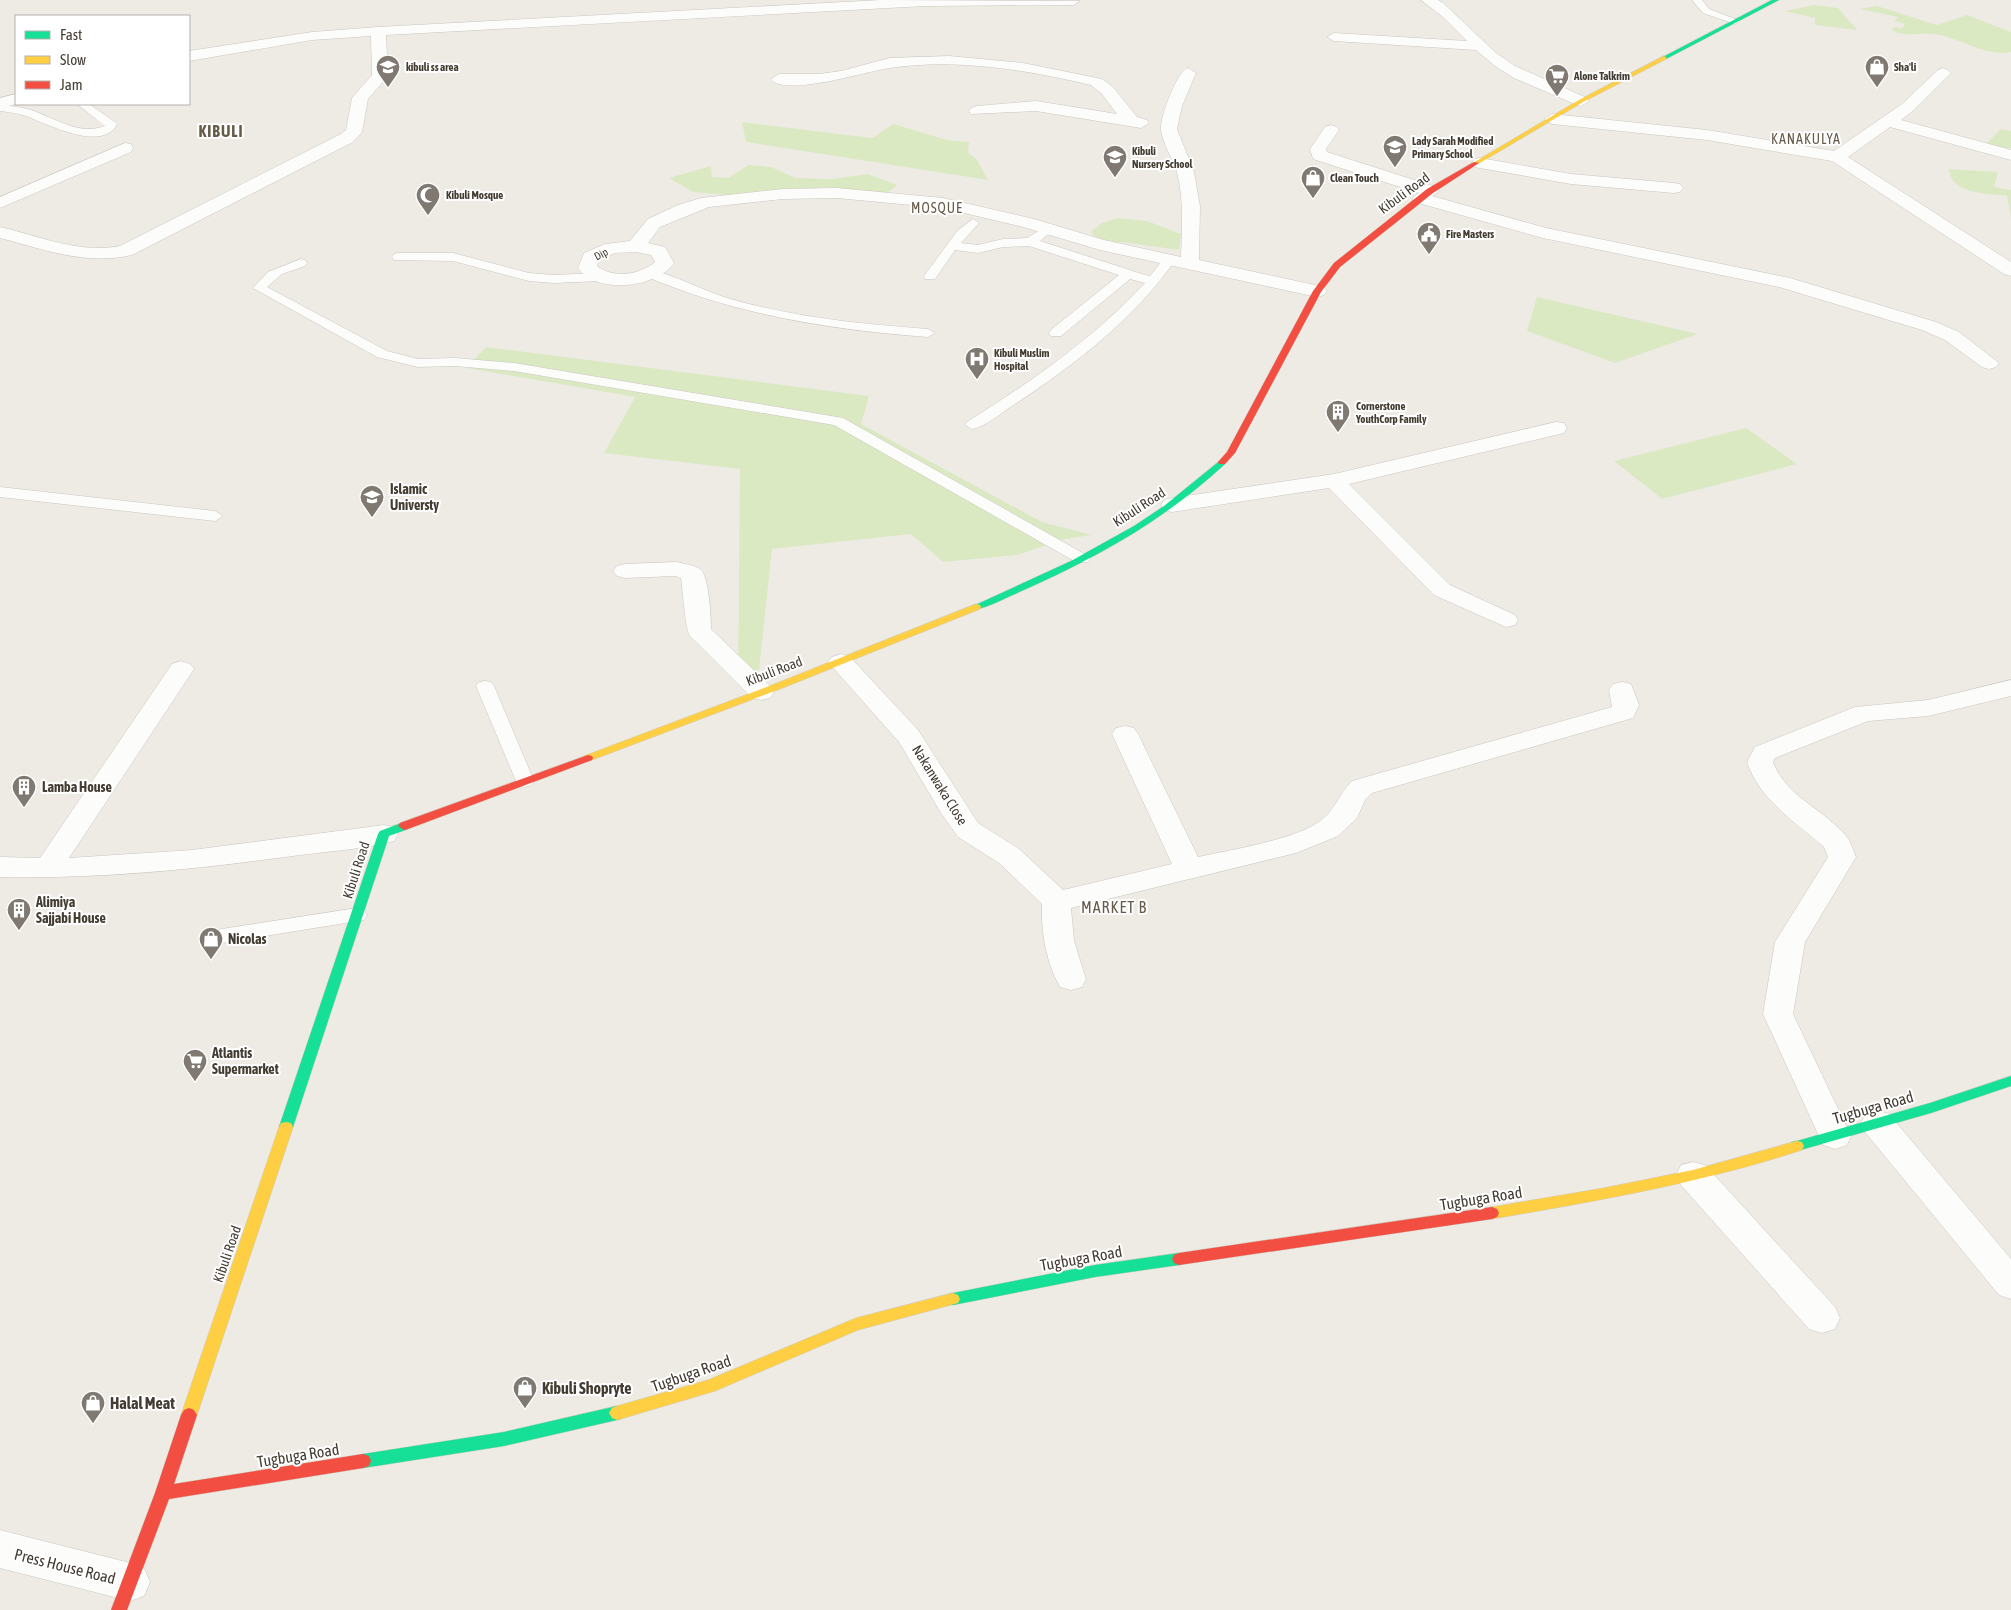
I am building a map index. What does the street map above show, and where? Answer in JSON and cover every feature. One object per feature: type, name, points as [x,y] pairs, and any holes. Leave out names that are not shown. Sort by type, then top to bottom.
[{"type":"street","points":[[1428,0],[1442,7],[1500,63],[1515,72],[1581,101]]},
{"type":"street","name":"Kibuli Road","points":[[124,1596],[163,1492],[384,834],[841,662],[1040,580],[1082,560],[1131,532],[1172,505],[1220,466],[1231,453],[1318,291],[1337,265],[1352,252],[1425,195],[1581,101],[1776,0]]},
{"type":"street","points":[[190,56],[312,36],[378,31],[884,2],[1073,1]]},
{"type":"street","points":[[0,232],[90,254],[114,255],[159,235],[347,138],[354,132],[360,98],[380,76],[378,31]]},
{"type":"street","points":[[1334,37],[1482,46]]},
{"type":"street","points":[[779,79],[833,77],[868,67],[897,62],[929,60],[1003,64],[1096,82],[1105,87],[1116,98],[1123,113],[1132,122]]},
{"type":"street","points":[[1188,73],[1174,106],[1169,129],[1186,172],[1191,206],[1190,263]]},
{"type":"street","points":[[1837,156],[1908,107],[1943,73]]},
{"type":"street","points":[[0,103],[15,104]]},
{"type":"street","points":[[977,111],[1004,107],[1036,106],[1169,129]]},
{"type":"street","points":[[1552,119],[1707,135],[1837,156],[2011,270]]},
{"type":"street","points":[[1887,122],[2011,155]]},
{"type":"street","points":[[1332,130],[1318,150],[1319,155],[1425,195],[1543,233],[1790,284],[1929,326],[1952,336],[1989,363]]},
{"type":"street","points":[[0,203],[125,148]]},
{"type":"street","points":[[1480,162],[1571,179],[1674,188]]},
{"type":"street","points":[[599,278],[625,280],[652,274],[665,262],[658,251],[636,246],[654,223],[684,209],[707,202],[783,194],[837,193],[943,203],[1100,245],[1318,291]]},
{"type":"street","name":"Dip","points":[[599,278],[587,268],[591,257],[610,248],[636,246]]},
{"type":"street","points":[[1172,505],[1334,481],[1556,428]]},
{"type":"street","points":[[1334,481],[1442,590],[1506,620]]},
{"type":"street","points":[[624,571],[677,569],[692,574],[700,631],[761,692]]},
{"type":"street","name":"Nakanwaka Close","points":[[841,662],[909,736],[932,771],[955,813],[968,830],[1009,856],[1057,901]]},
{"type":"street","points":[[48,870],[181,669]]},
{"type":"street","points":[[1835,1136],[1778,1014],[1790,942],[1842,857],[1836,842],[1783,797],[1765,776],[1760,762],[1764,753],[1864,713],[1928,708],[2011,688]]},
{"type":"street","points":[[1071,979],[1060,953],[1055,924],[1057,901],[1286,846],[1328,829],[1347,812],[1352,797],[1362,787],[1624,712],[1626,705],[1622,690]]},
{"type":"street","points":[[1125,734],[1189,869]]},
{"type":"street","points":[[0,867],[48,870],[155,863],[384,834]]},
{"type":"street","name":"Tugbuga Road","points":[[163,1492],[504,1438],[598,1419],[710,1386],[856,1324],[967,1294],[1105,1269],[1474,1216],[1604,1194],[1692,1175],[1835,1136],[2011,1081]]},
{"type":"street","points":[[1876,1123],[2011,1284]]},
{"type":"street","points":[[1692,1175],[1822,1318]]},
{"type":"street","name":"Press House Road","points":[[0,1549],[124,1596]]},
{"type":"lane","points":[[1697,0],[1706,11],[1735,21]]},
{"type":"lane","points":[[0,108],[15,104]]},
{"type":"lane","points":[[18,105],[81,134],[100,133],[109,128],[111,124],[83,105]]},
{"type":"lane","points":[[930,276],[962,233],[973,223]]},
{"type":"lane","points":[[1030,242],[1047,230]]},
{"type":"lane","points":[[952,246],[978,249],[1003,243],[1030,242],[1069,253],[1128,275],[1155,281]]},
{"type":"lane","points":[[398,257],[453,257],[529,277],[554,279],[599,278]]},
{"type":"lane","points":[[972,425],[1071,359],[1113,324],[1155,281],[1170,259]]},
{"type":"lane","points":[[301,263],[281,269],[265,279],[259,288],[382,354],[418,363],[455,362],[514,366],[838,421],[1082,560]]},
{"type":"lane","points":[[652,274],[680,287],[736,305],[848,327],[928,334]]},
{"type":"lane","points":[[1056,333],[1128,275]]},
{"type":"lane","points":[[0,492],[215,516]]},
{"type":"lane","points":[[485,686],[525,780]]},
{"type":"lane","points":[[222,936],[357,915]]},
{"type":"green space","points":[[1814,5],[1838,8],[1857,30],[1815,25],[1815,18],[1785,11]]},
{"type":"green space","points":[[1877,6],[1937,25],[1967,15],[2011,32],[2011,52],[2002,53],[1984,50],[1949,37],[1934,34],[1897,33],[1891,30],[1895,27],[1902,28],[1905,24],[1894,21],[1898,17],[1860,9]]},
{"type":"green space","points":[[742,122],[872,138],[893,124],[947,140],[969,142],[968,152],[977,160],[988,180],[746,142]]},
{"type":"green space","points":[[2001,129],[2011,131],[2011,149],[1986,144]]},
{"type":"green space","points":[[749,165],[771,167],[796,178],[832,179],[868,174],[897,185],[883,196],[828,187],[728,195],[693,192],[669,178],[711,166],[712,177],[728,178]]},
{"type":"green space","points":[[1949,169],[1998,172],[1994,187],[2011,190],[2011,218],[2007,196],[1981,193],[1963,188],[1951,178]]},
{"type":"green space","points":[[1117,218],[1147,221],[1181,234],[1179,250],[1122,242],[1102,244],[1091,232],[1102,223]]},
{"type":"green space","points":[[1537,297],[1698,334],[1615,363],[1527,331]]},
{"type":"green space","points":[[486,347],[869,396],[861,424],[1042,522],[1092,535],[1065,539],[1017,555],[943,562],[911,534],[772,549],[759,670],[738,680],[740,469],[604,453],[635,397],[467,368]]},
{"type":"green space","points":[[1746,428],[1797,464],[1662,499],[1614,461]]},
{"type":"traffic: fast","points":[[1664,58],[1776,0]]},
{"type":"traffic: fast","points":[[976,607],[1075,563],[1137,528],[1167,508],[1222,462]]},
{"type":"traffic: fast","points":[[286,1127],[384,834],[404,826]]},
{"type":"traffic: fast","points":[[1797,1146],[1931,1108],[2011,1081]]},
{"type":"traffic: fast","points":[[953,1299],[1095,1271],[1179,1259]]},
{"type":"traffic: fast","points":[[363,1461],[504,1439],[617,1413]]},
{"type":"traffic: slow","points":[[1476,163],[1581,101],[1664,58]]},
{"type":"traffic: slow","points":[[588,758],[776,687],[976,607]]},
{"type":"traffic: slow","points":[[189,1415],[286,1127]]},
{"type":"traffic: slow","points":[[1492,1213],[1604,1194],[1693,1175],[1797,1146]]},
{"type":"traffic: slow","points":[[617,1413],[710,1386],[856,1324],[953,1299]]},
{"type":"traffic: jam","points":[[1222,462],[1231,453],[1317,291],[1337,265],[1430,191],[1476,163]]},
{"type":"traffic: jam","points":[[404,826],[588,758]]},
{"type":"traffic: jam","points":[[1179,1259],[1492,1213]]},
{"type":"traffic: jam","points":[[119,1610],[163,1493],[189,1415]]},
{"type":"traffic: jam","points":[[163,1493],[363,1461]]},
{"type":"place","name":"kibuli ss area","points":[[388,88]]},
{"type":"place","name":"Sha'li","points":[[1877,88]]},
{"type":"place","name":"Alone Talkrim","points":[[1557,97]]},
{"type":"place","name":"Lady Sarah Modified Primary School","points":[[1395,168]]},
{"type":"place","name":"Kibuli Nursery School","points":[[1115,178]]},
{"type":"place","name":"Clean Touch","points":[[1313,199]]},
{"type":"place","name":"Kibuli Mosque","points":[[428,216]]},
{"type":"place","name":"Fire Masters","points":[[1429,255]]},
{"type":"place","name":"Kibuli Muslim Hospital","points":[[977,380]]},
{"type":"place","name":"Cornerstone YouthCorp Family","points":[[1338,433]]},
{"type":"place","name":"Islamic Universty","points":[[372,518]]},
{"type":"place","name":"Lamba House","points":[[24,808]]},
{"type":"place","name":"Alimiya Sajjabi House","points":[[19,931]]},
{"type":"place","name":"Nicolas","points":[[211,960]]},
{"type":"place","name":"Atlantis Supermarket","points":[[195,1082]]},
{"type":"place","name":"Kibuli Shopryte","points":[[525,1409]]},
{"type":"place","name":"Halal Meat","points":[[93,1424]]},
{"type":"district","name":"KIBULI","points":[[221,131]]},
{"type":"district","name":"KANAKULYA","points":[[1806,139]]},
{"type":"district","name":"MOSQUE","points":[[937,208]]},
{"type":"district","name":"MARKET B","points":[[1114,907]]}]
